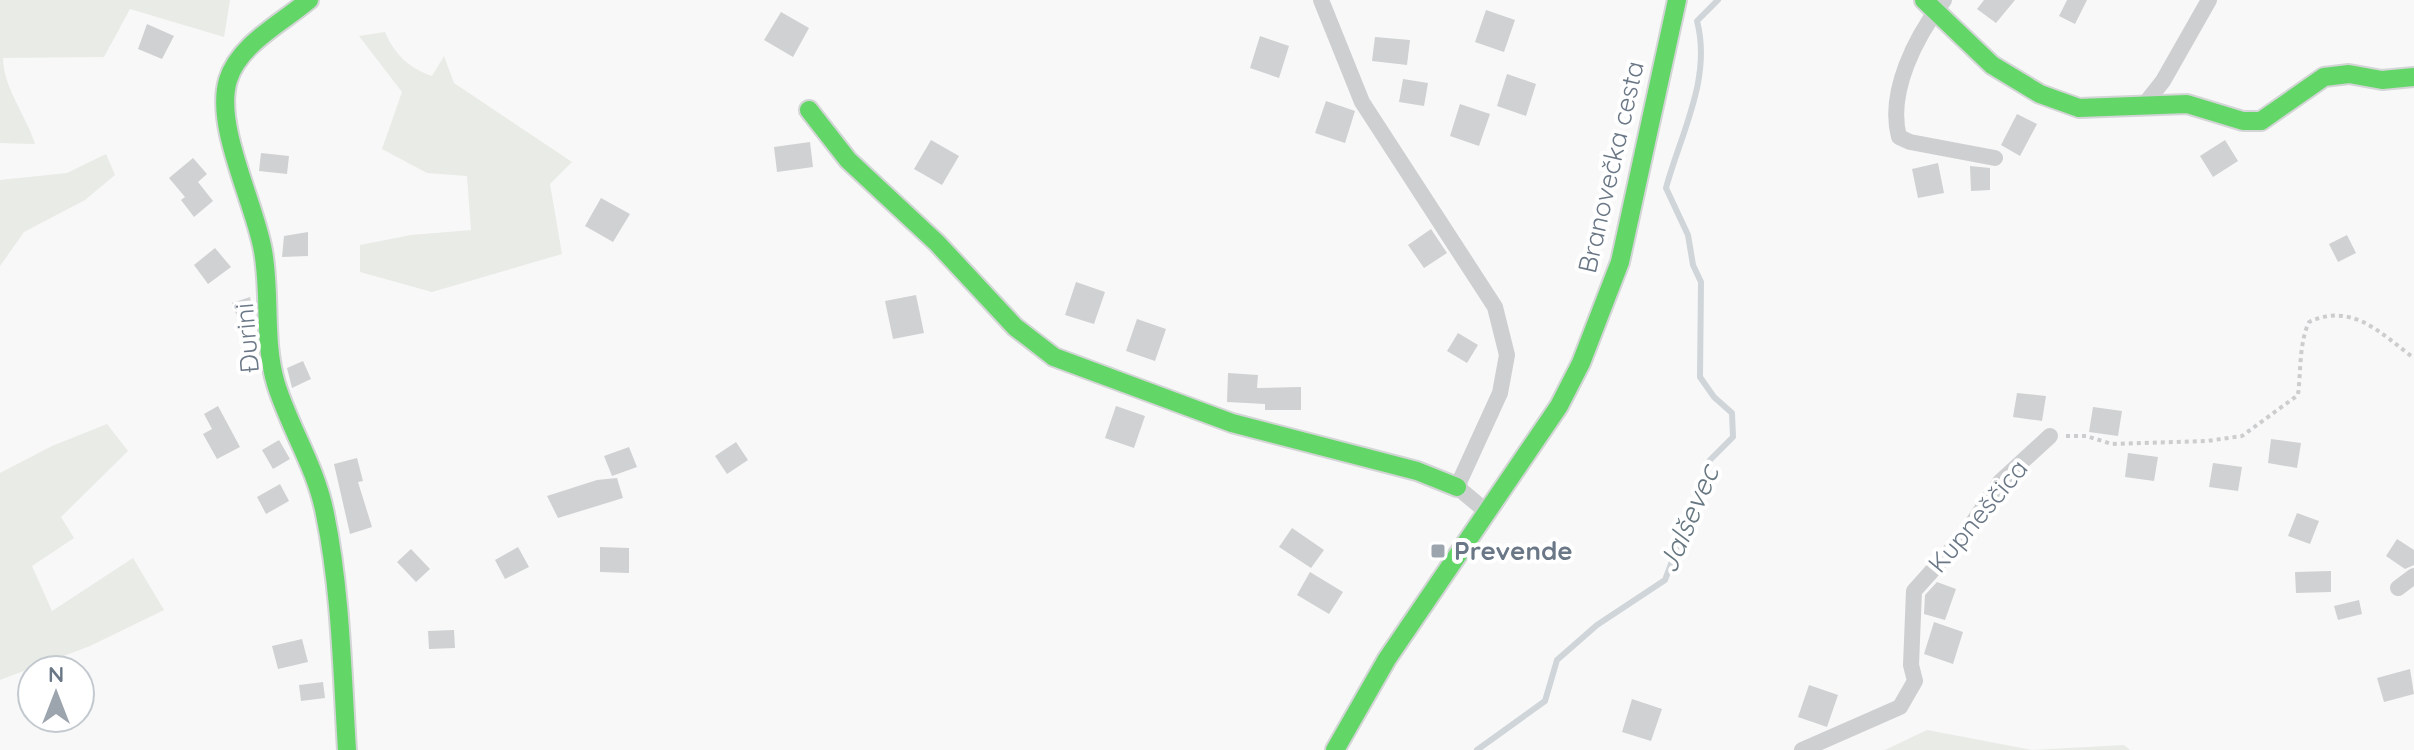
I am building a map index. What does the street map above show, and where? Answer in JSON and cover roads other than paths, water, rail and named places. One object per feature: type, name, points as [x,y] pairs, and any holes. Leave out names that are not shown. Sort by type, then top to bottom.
[{"type":"street","name":"Đurini","points":[[309,0],[248,46],[227,81],[228,121],[261,242],[269,294],[272,367],[293,428],[316,476],[333,563],[347,750]]},
{"type":"street","points":[[1321,0],[1362,102],[1495,307],[1507,355],[1500,393],[1457,487]]},
{"type":"street","name":"Branovečka cesta","points":[[1335,750],[1387,659],[1559,406],[1581,363],[1620,262],[1677,0]]},
{"type":"street","points":[[2144,105],[2163,81],[2209,0]]},
{"type":"street","points":[[1995,158],[1910,142],[1899,137],[1894,117],[1899,87],[1934,4],[1992,65],[2040,94],[2079,108],[2187,104],[2243,121],[2261,121],[2324,77],[2349,74],[2382,80],[2414,77]]},
{"type":"street","points":[[809,110],[848,160],[937,243],[1015,327],[1054,357],[1232,423],[1417,471],[1457,487],[1487,512]]},
{"type":"street","name":"Kupneščica","points":[[1802,750],[1900,707],[1915,681],[1911,665],[1914,591],[1966,533],[2000,482],[2050,436]]},
{"type":"street","points":[[2398,588],[2414,576]]},
{"type":"waterway","name":"Jalševec","points":[[1477,750],[1545,701],[1557,660],[1597,625],[1665,580],[1710,460],[1733,437],[1732,413],[1714,397],[1700,377],[1701,282],[1693,265],[1688,235],[1666,188],[1698,84],[1701,42],[1697,21],[1718,0]]},
{"type":"place","name":"Prevende","points":[[1438,551]]}]
